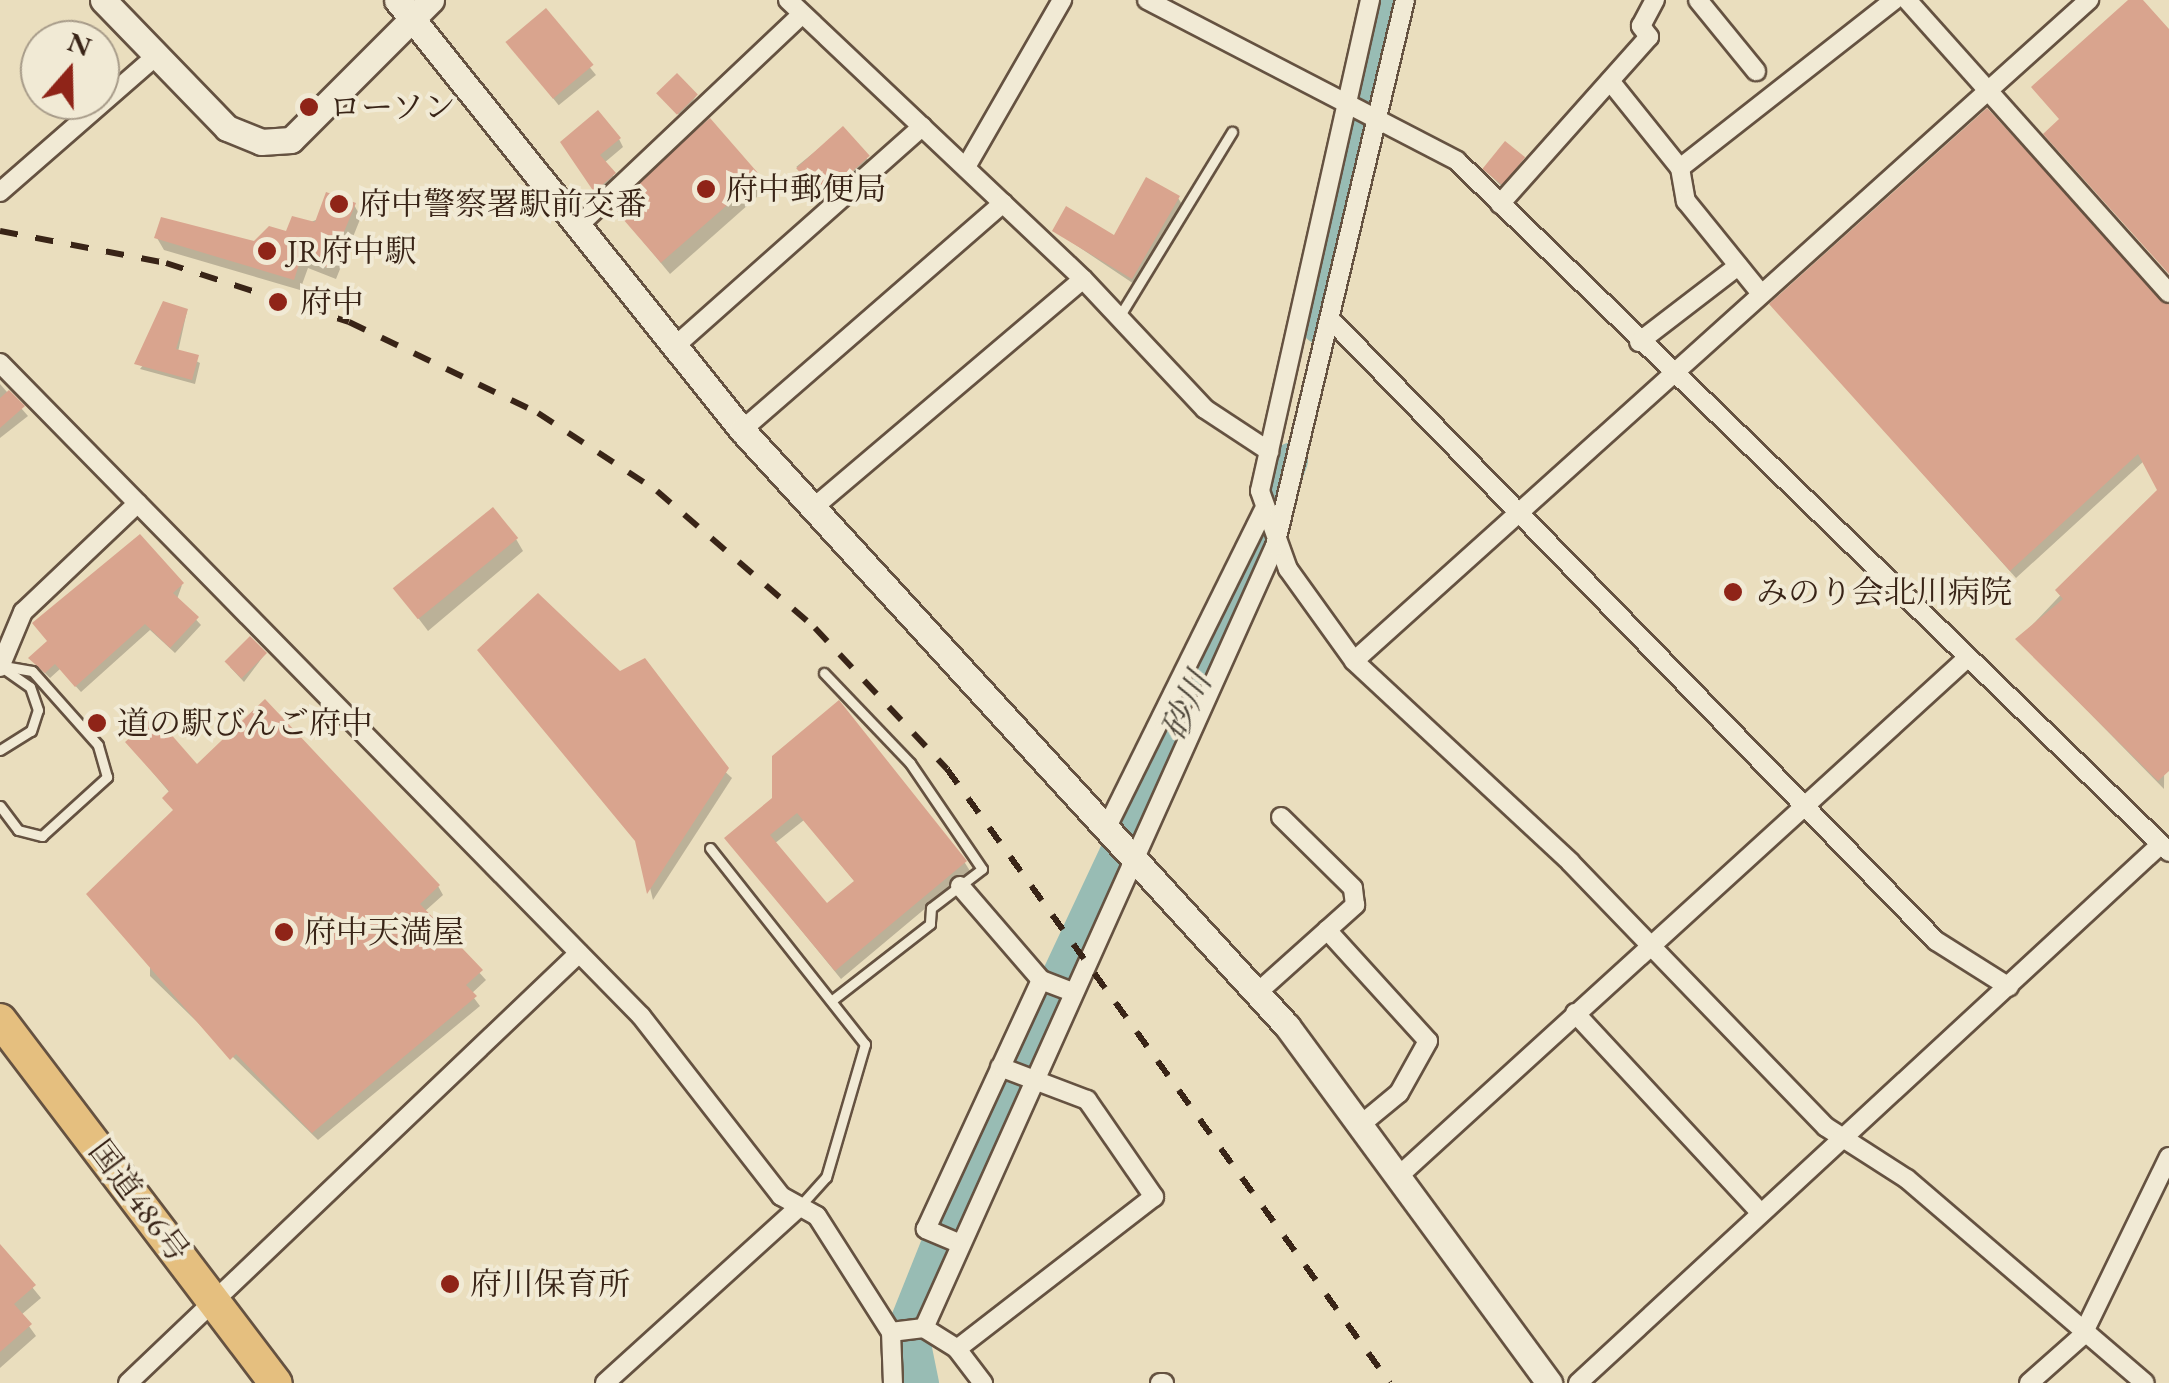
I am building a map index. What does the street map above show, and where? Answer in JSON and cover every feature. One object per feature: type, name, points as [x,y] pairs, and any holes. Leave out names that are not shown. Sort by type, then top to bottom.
[{"type":"highway","name":"国道486号","points":[[0,1020],[276,1383]]},
{"type":"street","points":[[103,0],[228,128],[261,142],[291,140],[404,9],[431,0]]},
{"type":"street","points":[[788,0],[1084,278],[1205,409],[1269,451]]},
{"type":"street","points":[[966,167],[1062,0]]},
{"type":"street","points":[[1147,0],[1347,105],[1381,117],[1457,161],[1965,660],[2164,849],[1760,1212],[1578,1383]]},
{"type":"street","points":[[1106,829],[1264,511],[1269,451],[1370,0]]},
{"type":"street","points":[[924,1328],[956,1242],[1036,1078],[1275,546],[1334,322],[1405,0]]},
{"type":"street","points":[[1500,204],[1650,37],[1641,26],[1655,0]]},
{"type":"street","points":[[1698,0],[1756,70]]},
{"type":"street","points":[[1680,168],[1894,0]]},
{"type":"street","points":[[1908,0],[2169,293]]},
{"type":"street","points":[[1354,661],[1759,291],[2090,0]]},
{"type":"street","points":[[404,9],[742,430],[1257,994],[1364,1122],[1549,1383]]},
{"type":"street","points":[[578,226],[802,14]]},
{"type":"street","points":[[0,192],[156,56]]},
{"type":"street","points":[[1610,80],[1680,168],[1686,201],[1759,291]]},
{"type":"street","points":[[674,347],[922,127]]},
{"type":"street","points":[[742,430],[1003,202]]},
{"type":"street","points":[[1640,342],[1738,266]]},
{"type":"street","points":[[813,508],[1084,278]]},
{"type":"street","points":[[1334,322],[1936,942],[2009,986]]},
{"type":"street","points":[[0,363],[579,954],[799,1207],[818,1216],[891,1332],[893,1383]]},
{"type":"street","points":[[0,667],[23,612],[138,503]]},
{"type":"street","points":[[1264,511],[1275,546],[1354,661],[1843,1137],[1907,1179],[2082,1336],[2146,1383]]},
{"type":"street","points":[[1403,1172],[1800,803],[1965,660]]},
{"type":"street","points":[[1257,994],[1355,905],[1353,888],[1281,816]]},
{"type":"street","points":[[960,886],[1040,980],[1074,992]]},
{"type":"street","points":[[1327,930],[1428,1041],[1400,1093],[1364,1122]]},
{"type":"street","points":[[128,1383],[579,954]]},
{"type":"street","points":[[956,1242],[926,1229],[1040,980]]},
{"type":"street","points":[[1575,1013],[1760,1212]]},
{"type":"street","points":[[957,1349],[1154,1197],[1086,1100],[1000,1067]]},
{"type":"street","points":[[2030,1383],[2082,1336],[2169,1158]]},
{"type":"street","points":[[606,1383],[799,1207]]},
{"type":"street","points":[[891,1332],[924,1328],[957,1349],[983,1383]]},
{"type":"lane","points":[[1119,317],[1232,132]]},
{"type":"lane","points":[[0,667],[30,687],[38,710],[31,732],[0,750]]},
{"type":"lane","points":[[0,667],[32,670],[98,745],[107,777],[42,836],[18,830],[0,806]]},
{"type":"lane","points":[[824,673],[910,763],[981,858],[982,869],[932,908],[930,924],[831,1002]]},
{"type":"lane","points":[[710,848],[865,1044],[826,1176],[799,1207]]},
{"type":"building","points":[[2128,0],[2143,0],[2169,29],[2169,274],[2043,134],[2059,119],[2031,87]]},
{"type":"building","points":[[546,8],[594,65],[553,99],[505,42]]},
{"type":"building","points":[[677,73],[698,95],[677,115],[656,93]]},
{"type":"building","points":[[1987,108],[2169,305],[2169,771],[2158,781],[2015,639],[2063,599],[2055,590],[2157,490],[2138,454],[2010,571],[1769,304]]},
{"type":"building","points":[[598,110],[621,138],[600,155],[616,173],[594,192],[560,142]]},
{"type":"building","points":[[710,118],[761,176],[661,263],[610,205]]},
{"type":"building","points":[[843,126],[870,156],[823,198],[796,168]]},
{"type":"building","points":[[1505,141],[1525,157],[1503,185],[1482,169]]},
{"type":"building","points":[[1146,177],[1180,196],[1132,279],[1052,231],[1066,206],[1114,235]]},
{"type":"building","name":"JR府中駅","points":[[326,192],[356,203],[329,268],[301,258],[294,280],[154,238],[161,217],[254,241],[269,226],[286,231],[292,216],[315,222]]},
{"type":"building","points":[[163,301],[188,309],[176,349],[199,355],[192,380],[134,364]]},
{"type":"building","points":[[9,390],[25,406],[0,428],[0,398]]},
{"type":"building","points":[[493,507],[518,538],[418,619],[393,588]]},
{"type":"building","points":[[140,534],[184,583],[173,593],[199,617],[170,648],[145,624],[75,687],[55,664],[45,673],[28,658],[47,641],[32,623]]},
{"type":"building","points":[[538,593],[620,671],[645,658],[729,768],[647,894],[635,841],[477,650]]},
{"type":"building","points":[[250,636],[267,653],[242,678],[225,661]]},
{"type":"building","name":"府中天満屋","points":[[265,699],[440,885],[420,904],[483,970],[466,985],[477,996],[312,1133],[236,1054],[230,1060],[86,894],[173,810],[162,798],[169,791],[125,742],[155,716],[197,764]]},
{"type":"building","points":[[839,700],[967,861],[835,971],[724,838],[772,798],[772,756]],"holes":[[[797,813],[854,881],[827,903],[770,835]]]},
{"type":"building","points":[[0,1244],[36,1285],[14,1304],[32,1324],[0,1352]]},
{"type":"waterway","name":"砂川","points":[[1319,326],[1392,0]]},
{"type":"waterway","name":"砂川","points":[[921,1383],[908,1319],[968,1169],[1257,553],[1290,460]]},
{"type":"railway","points":[[0,231],[166,263],[349,322],[538,413],[657,491],[815,628],[947,769],[1390,1383]]},
{"type":"place","name":"ローソン","points":[[309,107]]},
{"type":"place","name":"府中郵便局","points":[[706,189]]},
{"type":"place","name":"府中警察署駅前交番","points":[[339,204]]},
{"type":"place","name":"JR府中駅","points":[[267,251]]},
{"type":"place","name":"府中","points":[[278,302]]},
{"type":"place","name":"みのり会北川病院","points":[[1733,592]]},
{"type":"place","name":"道の駅びんご府中","points":[[97,723]]},
{"type":"place","name":"府中天満屋","points":[[284,932]]},
{"type":"place","name":"府川保育所","points":[[450,1284]]}]
